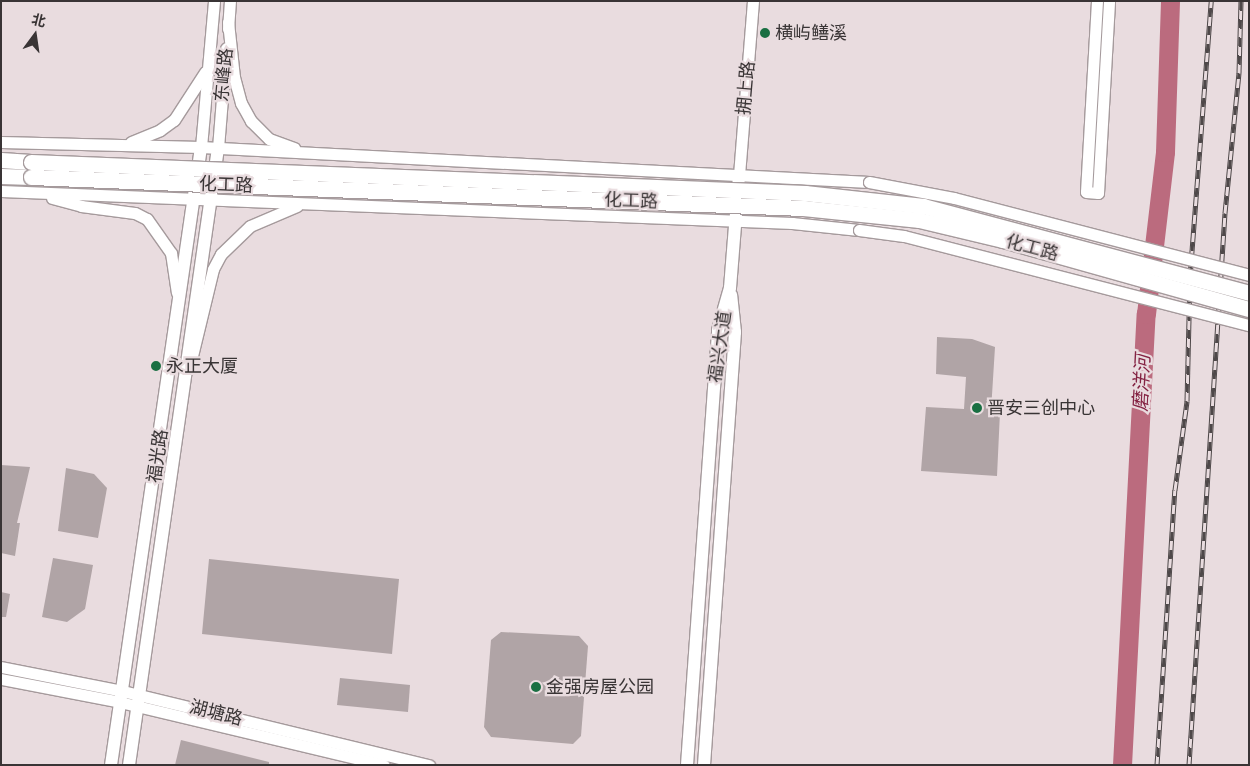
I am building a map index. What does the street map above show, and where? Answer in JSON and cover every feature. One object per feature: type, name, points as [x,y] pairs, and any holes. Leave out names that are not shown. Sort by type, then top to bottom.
[{"type":"highway","name":"化工路","points":[[1,160],[804,192],[922,206],[1249,293]]},
{"type":"highway","name":"化工路","points":[[1,176],[803,208],[919,220],[1249,309]]},
{"type":"main road","name":"东峰路","points":[[201,147],[214,1]]},
{"type":"main road","name":"东峰路","points":[[218,148],[230,1]]},
{"type":"main road","name":"拥上路","points":[[739,175],[753,1]]},
{"type":"main road","points":[[1098,1],[1086,192],[1098,192],[1109,1]]},
{"type":"main road","points":[[228,22],[234,77],[241,103],[252,121],[278,143],[330,155]]},
{"type":"main road","points":[[124,144],[146,137],[174,120],[195,92],[209,66]]},
{"type":"main road","points":[[1,142],[201,147],[869,182],[954,198],[1249,275]]},
{"type":"main road","name":"福光路","points":[[111,765],[201,147]]},
{"type":"main road","name":"福光路","points":[[129,765],[212,202],[218,148]]},
{"type":"main road","points":[[730,288],[739,175]]},
{"type":"main road","points":[[1,191],[212,202],[736,222],[859,230],[904,236],[1249,325]]},
{"type":"main road","points":[[36,193],[81,206],[127,212],[147,219],[171,252],[179,306]]},
{"type":"main road","points":[[187,375],[208,302],[213,269],[221,254],[250,226],[300,204]]},
{"type":"main road","name":"福兴大道","points":[[687,765],[718,330],[730,288]]},
{"type":"main road","name":"福兴大道","points":[[704,765],[735,332],[730,288]]},
{"type":"main road","name":"湖塘路","points":[[1,667],[121,696],[384,765]]},
{"type":"main road","name":"湖塘路","points":[[1,679],[121,696]]},
{"type":"main road","name":"湖塘路","points":[[139,701],[429,765]]},
{"type":"building","name":"晋安三创中心","points":[[937,337],[972,339],[995,347],[991,411],[1000,412],[997,476],[921,471],[926,407],[964,409],[966,377],[936,374]]},
{"type":"building","points":[[1,465],[30,467],[17,523],[20,523],[15,556],[1,553]]},
{"type":"building","points":[[66,468],[94,474],[107,488],[98,538],[58,531]]},
{"type":"building","points":[[53,558],[93,565],[85,609],[67,622],[42,617]]},
{"type":"building","points":[[209,559],[399,579],[392,654],[202,634]]},
{"type":"building","points":[[1,592],[10,594],[6,617],[1,617]]},
{"type":"building","name":"金强房屋公园","points":[[501,632],[579,636],[588,646],[581,736],[573,744],[491,737],[484,727],[491,640]]},
{"type":"building","points":[[340,678],[410,685],[408,712],[337,705]]},
{"type":"building","points":[[181,740],[269,762],[269,765],[175,765]]},
{"type":"waterway","name":"磨洋河","points":[[1122,765],[1146,314],[1165,152],[1170,1]]},
{"type":"railway","points":[[1157,765],[1175,490],[1187,401],[1190,277],[1211,1]]},
{"type":"railway","points":[[1189,765],[1225,213],[1239,73],[1241,1]]},
{"type":"place","name":"横屿鳝溪","points":[[765,33]]},
{"type":"place","name":"永正大厦","points":[[156,366]]},
{"type":"place","name":"晋安三创中心","points":[[977,408]]},
{"type":"place","name":"金强房屋公园","points":[[536,687]]}]
